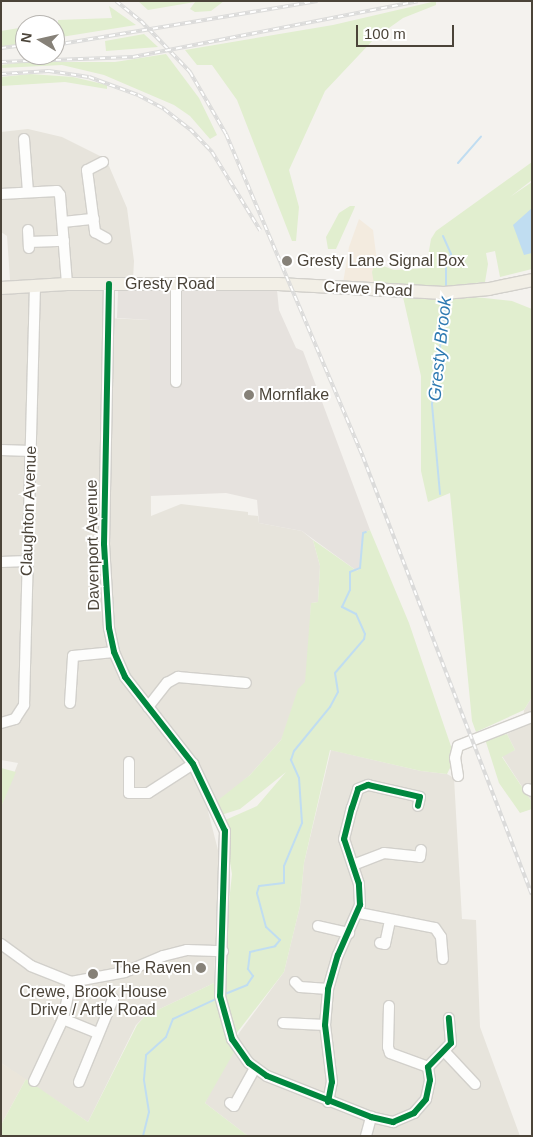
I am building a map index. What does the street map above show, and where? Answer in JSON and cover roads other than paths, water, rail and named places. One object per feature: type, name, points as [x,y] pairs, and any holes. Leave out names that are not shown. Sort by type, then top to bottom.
[{"type":"main road","name":"Crewe Road","points":[[278,284],[447,293],[499,288],[532,280]]},
{"type":"main road","name":"Gresty Road","points":[[1,288],[67,284],[278,284]]},
{"type":"street","points":[[24,139],[28,192]]},
{"type":"street","points":[[103,162],[87,170],[96,232],[106,238]]},
{"type":"street","points":[[1,194],[57,191],[64,222],[67,284]]},
{"type":"street","points":[[64,222],[94,219]]},
{"type":"street","points":[[28,230],[29,245],[64,241]]},
{"type":"street","name":"Davenport Avenue","points":[[110,284],[104,544],[106,606],[114,652],[130,685],[193,764],[225,831],[223,1014],[232,1039],[255,1068]]},
{"type":"street","name":"Claughton Avenue","points":[[1,724],[15,719],[24,705],[35,285]]},
{"type":"street","points":[[176,285],[176,382]]},
{"type":"street","points":[[1,450],[30,451]]},
{"type":"street","points":[[1,562],[27,562]]},
{"type":"street","points":[[70,703],[73,656],[114,652]]},
{"type":"street","points":[[148,707],[168,682],[178,677],[246,683]]},
{"type":"street","points":[[458,776],[455,758],[458,746],[532,717]]},
{"type":"street","points":[[129,762],[129,793],[148,793],[193,764]]},
{"type":"street","points":[[328,1102],[332,1082],[325,1025],[328,989],[338,955],[359,912],[360,884],[346,852],[344,833],[358,789],[368,785],[420,797]]},
{"type":"street","points":[[352,865],[384,853],[420,857]]},
{"type":"street","points":[[359,912],[390,921],[435,928],[441,937],[443,959]]},
{"type":"street","points":[[385,944],[390,921]]},
{"type":"street","points":[[318,926],[349,933]]},
{"type":"street","points":[[1,944],[31,966],[71,982],[125,972],[163,956],[187,950],[223,951]]},
{"type":"street","points":[[34,1081],[64,1019],[71,982]]},
{"type":"street","points":[[298,987],[328,989]]},
{"type":"street","points":[[78,1082],[97,1033],[114,999]]},
{"type":"street","points":[[389,1006],[388,1043],[390,1053],[428,1067]]},
{"type":"street","points":[[235,1107],[255,1068],[280,1083],[328,1102],[371,1117],[393,1122],[414,1113],[428,1092],[428,1067],[445,1052],[452,1039],[449,1018]]},
{"type":"street","points":[[64,1019],[97,1033]]},
{"type":"street","points":[[284,1023],[325,1025]]},
{"type":"street","points":[[445,1052],[470,1084]]},
{"type":"street","points":[[366,1136],[371,1117]]},
{"type":"water","points":[[532,208],[532,253],[524,255],[513,225]]},
{"type":"waterway","name":"Gresty Brook","points":[[458,163],[481,137]]},
{"type":"waterway","name":"Gresty Brook","points":[[443,236],[451,254],[446,265],[446,288]]},
{"type":"waterway","name":"Gresty Brook","points":[[440,494],[432,404],[447,297]]},
{"type":"waterway","name":"Gresty Brook","points":[[225,994],[247,985],[253,976],[248,969],[250,952],[275,946],[280,940],[266,927],[257,893],[259,886],[284,883],[284,866],[302,823],[299,778],[291,760],[294,751],[330,707],[338,692],[335,673],[364,639],[365,634],[356,614],[342,607],[350,590],[350,572],[360,568],[363,533],[366,532]]},
{"type":"waterway","name":"Gresty Brook","points":[[143,1136],[149,1112],[144,1079],[146,1055],[166,1037],[173,1019],[216,999]]},
{"type":"railway","points":[[116,1],[141,21],[190,72],[226,134],[363,457],[532,895]]},
{"type":"railway","points":[[65,43],[317,1]]},
{"type":"railway","points":[[1,62],[133,57],[418,1]]},
{"type":"railway","points":[[1,48],[15,46]]},
{"type":"railway","points":[[1,74],[49,71],[89,77],[138,95],[164,109],[190,129],[212,152],[260,230]]},
{"type":"place","name":"Gresty Lane Signal Box","points":[[287,261]]},
{"type":"place","name":"Mornflake","points":[[249,395]]},
{"type":"place","name":"The Raven","points":[[201,968]]},
{"type":"place","name":"Crewe, Brook House Drive / Artle Road","points":[[93,974]]}]
